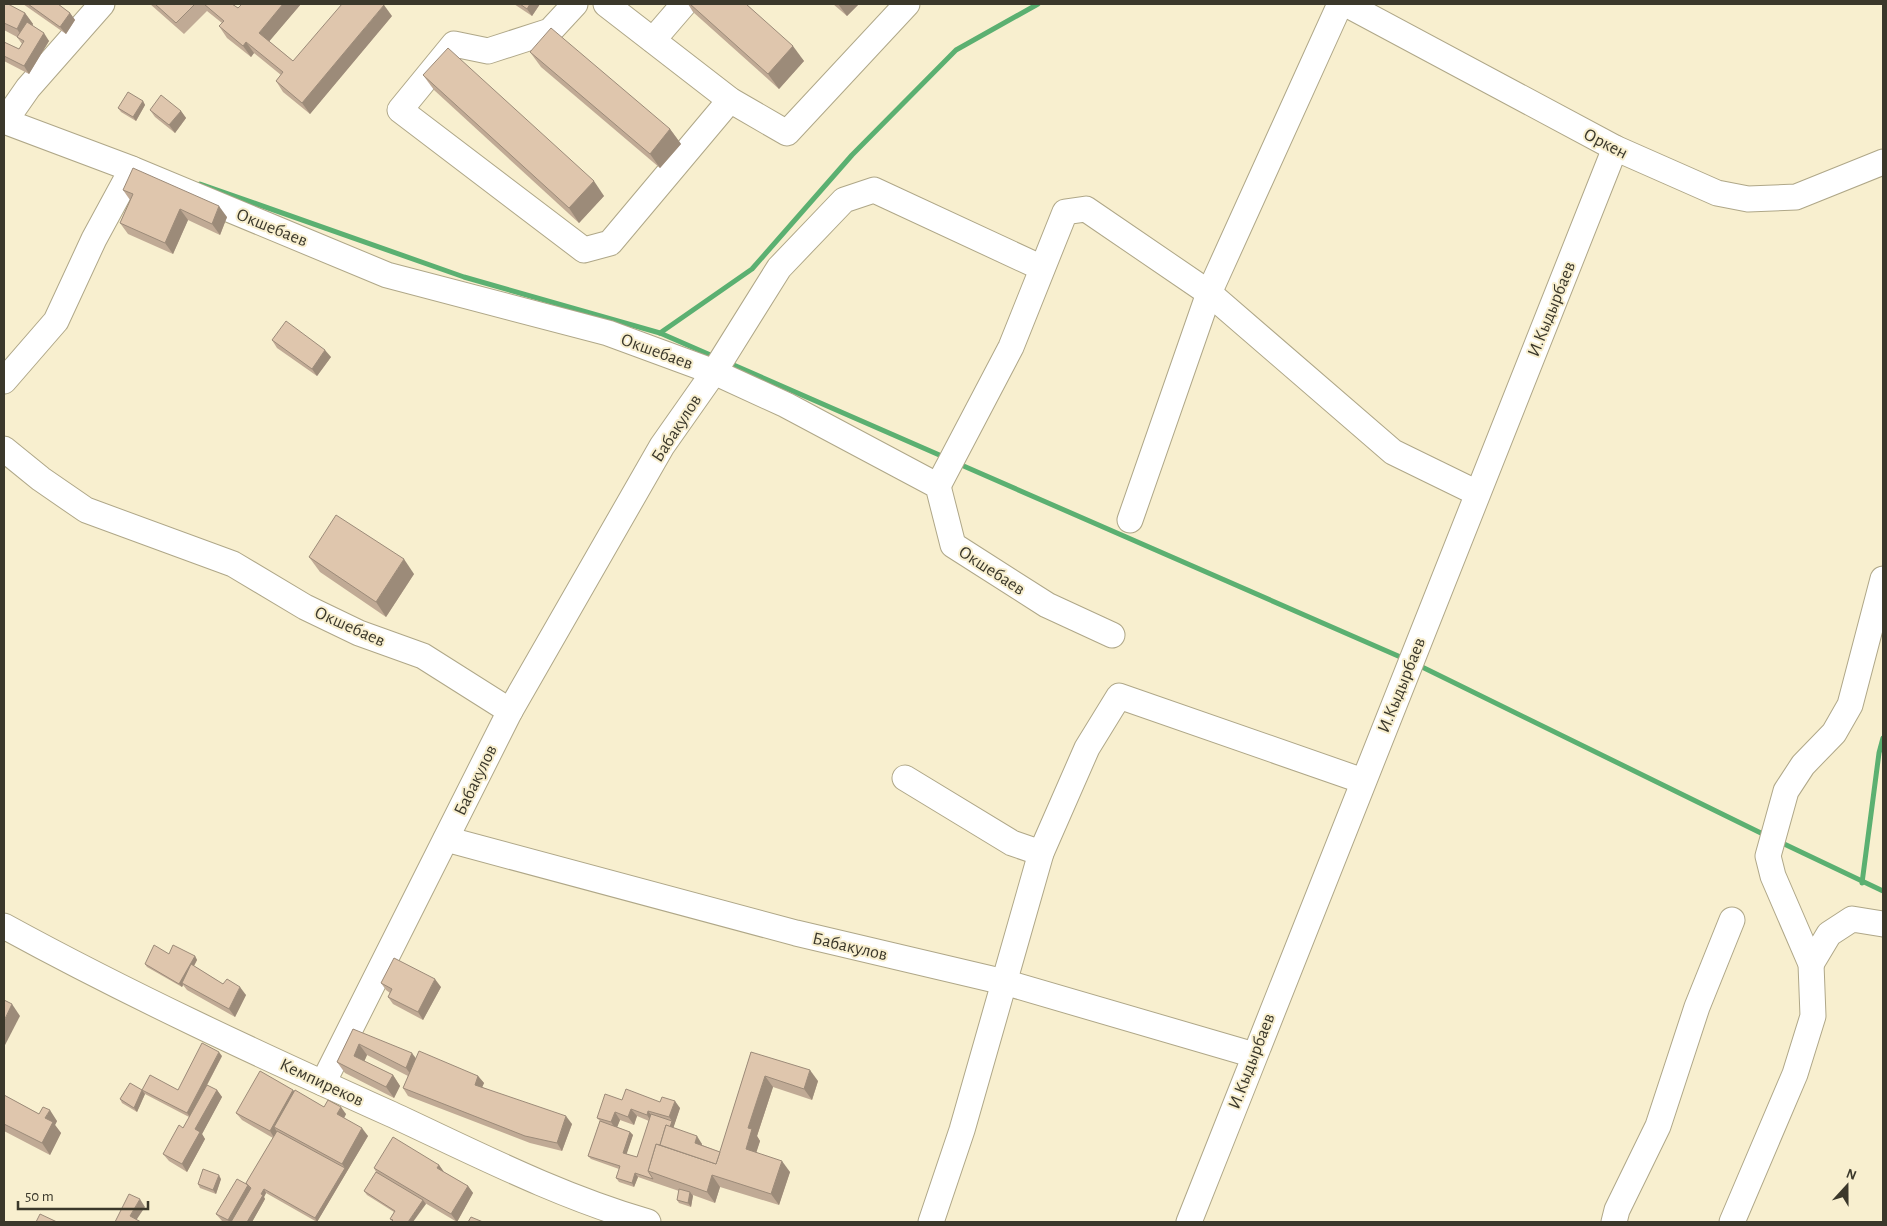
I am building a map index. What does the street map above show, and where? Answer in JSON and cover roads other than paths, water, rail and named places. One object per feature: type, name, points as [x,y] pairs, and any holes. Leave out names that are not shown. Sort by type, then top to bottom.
[{"type":"street","points":[[4,121],[28,88],[102,4]]},
{"type":"street","points":[[575,4],[550,31],[488,51],[454,44],[400,110],[584,250],[610,243],[730,100]]},
{"type":"street","points":[[606,4],[730,100],[787,133],[907,4]]},
{"type":"street","points":[[653,40],[684,4]]},
{"type":"street","points":[[1130,520],[1209,293],[1350,5]]},
{"type":"street","name":"Оркен","points":[[1350,5],[1615,148],[1717,193],[1748,198],[1796,197],[1883,162]]},
{"type":"street","name":"Окшебаев","points":[[4,121],[132,169],[387,275],[608,333],[714,372],[786,405],[938,486],[953,545],[1047,605],[1112,635]]},
{"type":"street","name":"И.Кыдырбаев","points":[[1189,1222],[1615,148]]},
{"type":"street","points":[[4,381],[56,321],[94,238],[132,169]]},
{"type":"street","name":"Бабакулов","points":[[323,1083],[510,711],[662,446],[714,372],[779,268],[844,200],[874,190],[1042,268]]},
{"type":"street","points":[[938,486],[1012,347],[1066,212],[1086,209],[1209,293],[1393,452],[1477,494]]},
{"type":"street","name":"Окшебаев","points":[[4,449],[41,479],[86,510],[233,564],[306,607],[359,633],[423,656],[510,711]]},
{"type":"street","points":[[1732,1222],[1795,1074],[1813,1016],[1811,964],[1774,876],[1768,856],[1786,791],[1803,765],[1834,733],[1850,705],[1883,578]]},
{"type":"street","points":[[931,1222],[962,1130],[1041,853],[1087,748],[1119,696],[1363,781]]},
{"type":"street","points":[[905,778],[1012,843],[1041,853]]},
{"type":"street","name":"Бабакулов","points":[[446,840],[796,933],[1004,982],[1254,1055]]},
{"type":"street","points":[[1811,964],[1829,934],[1852,919],[1883,924]]},
{"type":"street","points":[[1614,1222],[1617,1210],[1658,1126],[1697,1006],[1732,920]]},
{"type":"street","name":"Кемпиреков","points":[[4,926],[79,967],[596,1215],[648,1222]]},
{"type":"waterway","points":[[660,333],[752,269],[852,155],[956,50],[1038,4]]},
{"type":"waterway","points":[[200,184],[464,277],[660,333],[715,357]]},
{"type":"waterway","points":[[729,363],[944,457]]},
{"type":"waterway","points":[[959,464],[1405,659]]},
{"type":"waterway","points":[[1418,665],[1767,836]]},
{"type":"waterway","points":[[1862,883],[1879,753],[1883,738]]},
{"type":"waterway","points":[[1780,842],[1883,891]]}]
